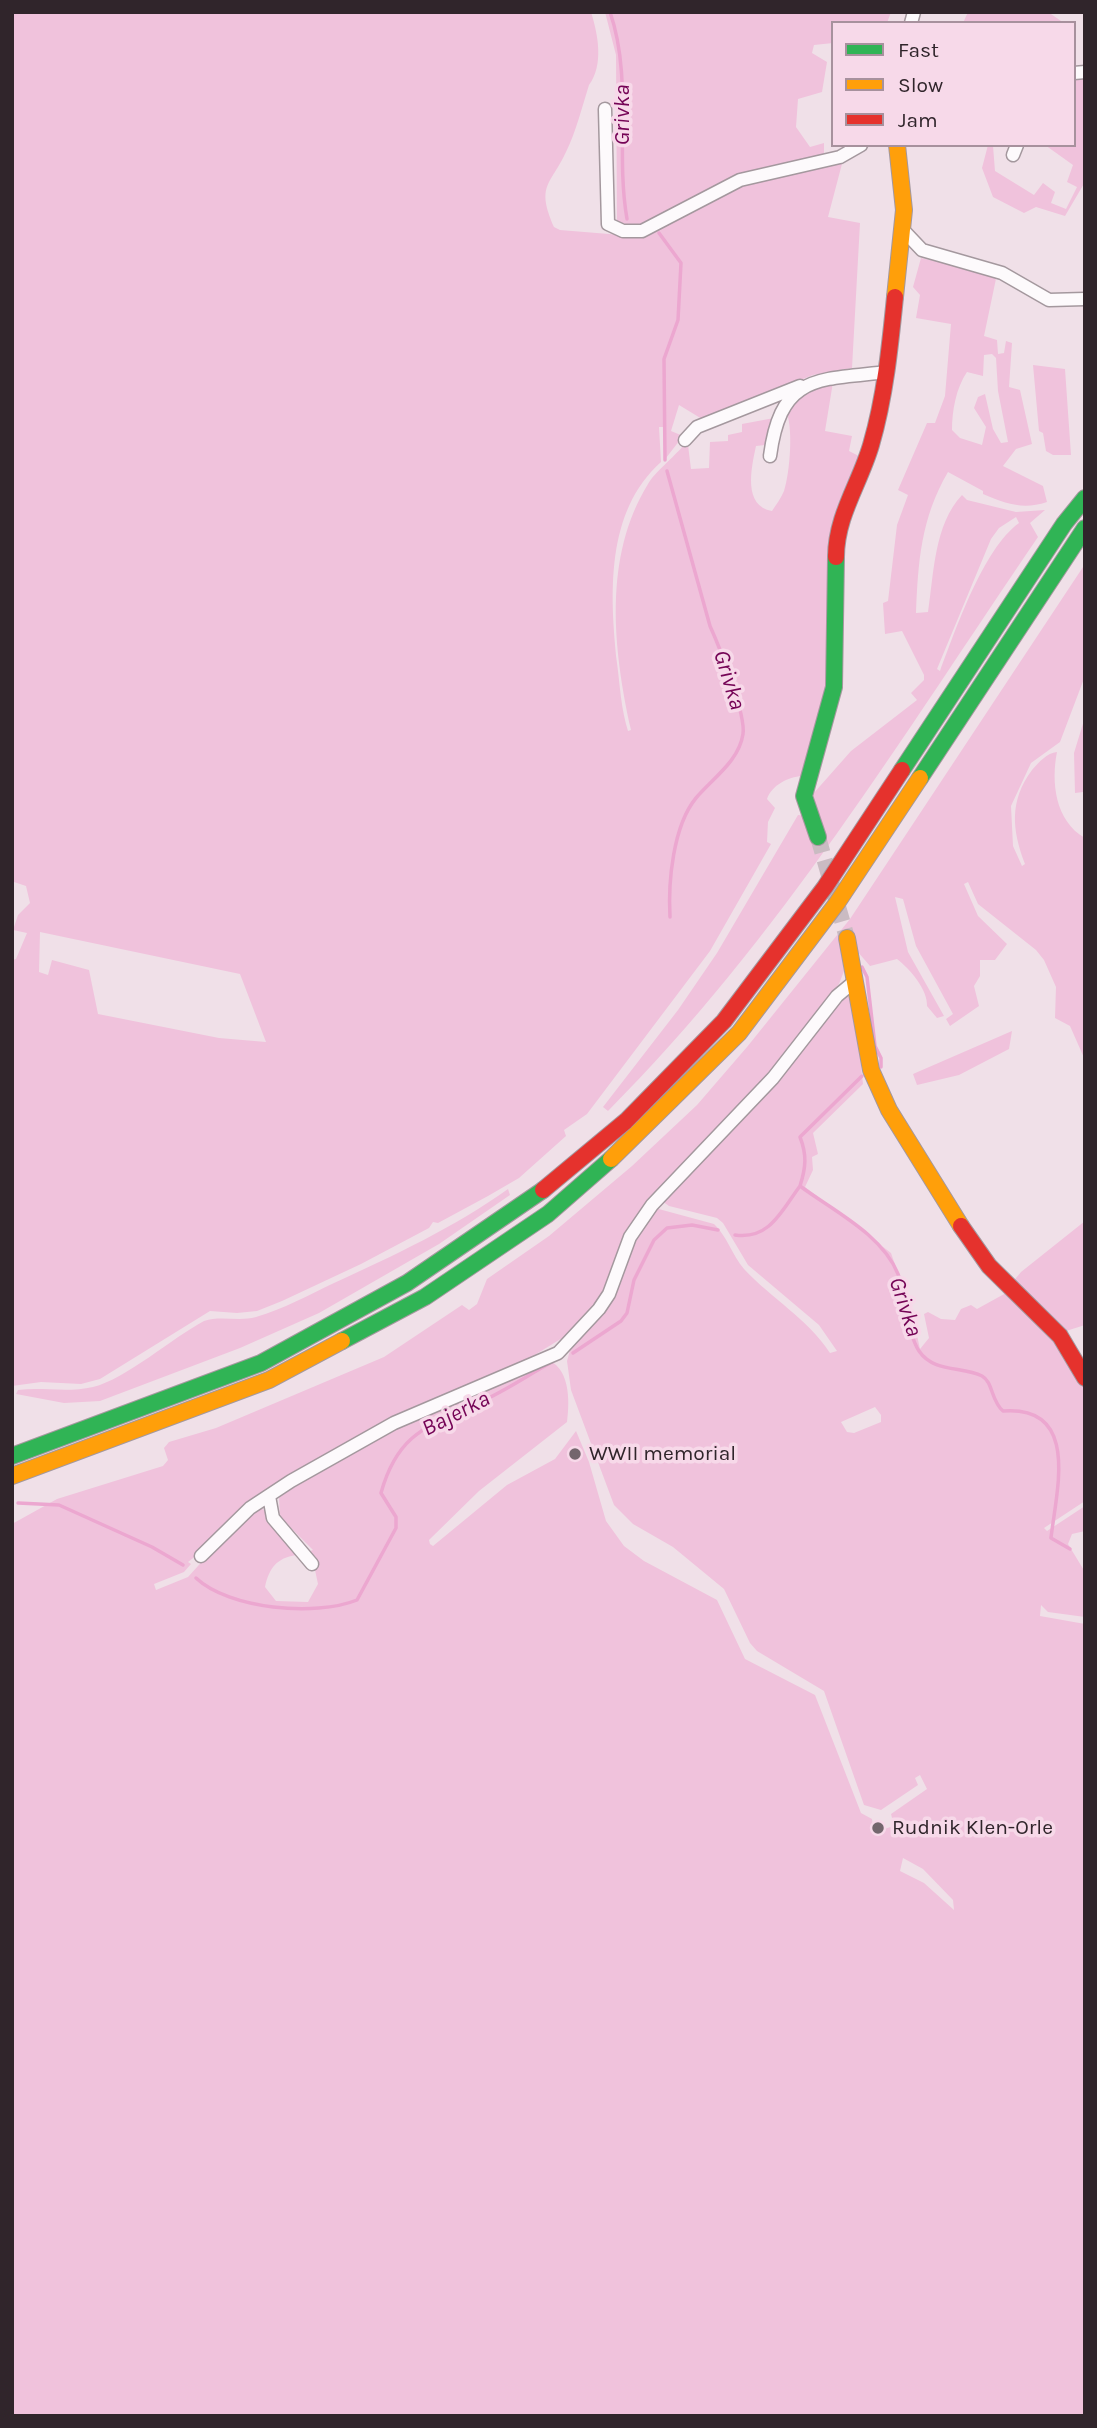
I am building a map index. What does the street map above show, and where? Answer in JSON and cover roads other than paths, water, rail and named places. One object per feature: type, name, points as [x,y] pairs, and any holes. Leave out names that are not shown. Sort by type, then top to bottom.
[{"type":"main road","points":[[818,837],[804,796],[834,687],[836,545],[848,501],[871,446],[887,372],[903,230],[904,192],[897,147]]},
{"type":"main road","points":[[12,1456],[274,1357],[419,1275],[534,1197],[626,1121],[724,1021],[825,887],[1064,524],[1085,498]]},
{"type":"main road","points":[[12,1476],[269,1380],[425,1297],[548,1214],[641,1133],[739,1033],[837,903],[1085,528]]},
{"type":"main road","points":[[847,938],[871,1070],[889,1110],[989,1266],[1060,1336],[1085,1378]]},
{"type":"street","points":[[604,109],[608,224],[623,231],[642,231],[740,180],[840,157],[858,147]]},
{"type":"street","points":[[903,230],[922,250],[1002,274],[1023,283],[1049,300],[1085,299]]},
{"type":"street","points":[[685,440],[697,427],[803,385],[819,380],[887,372]]},
{"type":"street","points":[[770,456],[775,425],[803,385]]},
{"type":"street","points":[[201,1556],[250,1508],[394,1423],[558,1353],[599,1310],[630,1237],[652,1205],[773,1078],[837,996],[855,981]]},
{"type":"street","points":[[269,1496],[273,1518],[312,1564]]},
{"type":"waterway","name":"Grivka","points":[[610,12],[621,63],[627,219]]},
{"type":"waterway","name":"Grivka","points":[[659,233],[681,263],[678,320],[664,359],[665,460]]},
{"type":"waterway","name":"Grivka","points":[[667,471],[710,626],[736,696],[743,724],[741,744],[736,753],[696,798],[682,823],[671,871],[670,917]]},
{"type":"waterway","points":[[862,967],[867,977],[875,1046],[881,1058],[881,1067]]},
{"type":"waterway","name":"Grivka","points":[[862,1076],[800,1137],[805,1161],[800,1186],[855,1224],[891,1260],[901,1283],[915,1343],[925,1358],[940,1366],[982,1376],[1003,1411],[1028,1413],[1044,1422],[1054,1436],[1058,1455],[1059,1476],[1051,1538],[1070,1549]]},
{"type":"waterway","name":"Bajerka","points":[[735,1235],[757,1233],[766,1228],[781,1213],[800,1186]]},
{"type":"waterway","name":"Bajerka","points":[[573,1353],[621,1321],[627,1313],[634,1280],[654,1240],[667,1228],[692,1225],[718,1230]]},
{"type":"waterway","name":"Bajerka","points":[[196,1578],[229,1597],[273,1607],[319,1608],[357,1600],[396,1528],[396,1517],[381,1493],[396,1456],[406,1444],[431,1425],[498,1393],[552,1362]]},
{"type":"waterway","name":"Bajerka","points":[[18,1503],[59,1505],[152,1547],[183,1565]]},
{"type":"tunnel","points":[[818,837],[847,938]]},
{"type":"place","name":"WWII memorial","points":[[575,1454]]},
{"type":"place","name":"Rudnik Klen-Orle","points":[[878,1828]]}]
